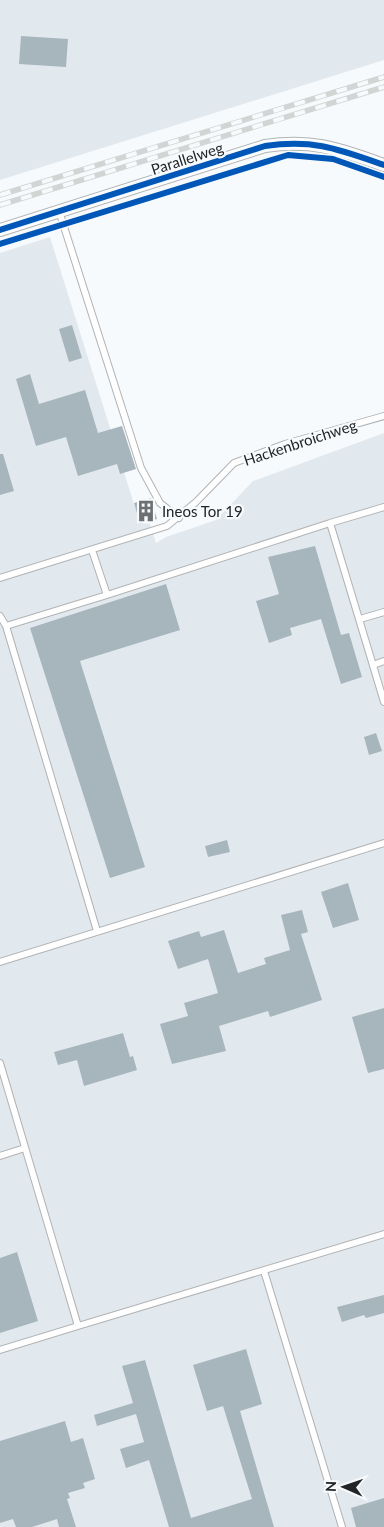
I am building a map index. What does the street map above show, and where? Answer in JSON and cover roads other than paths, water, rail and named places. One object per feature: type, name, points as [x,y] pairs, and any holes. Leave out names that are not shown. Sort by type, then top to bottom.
[{"type":"street","name":"Parallelweg","points":[[0,230],[265,146],[290,143],[316,144],[384,165]]},
{"type":"lane","points":[[60,211],[141,468],[160,503],[179,518]]},
{"type":"lane","name":"Hackenbroichweg","points":[[0,578],[167,526],[179,518],[223,473],[240,460],[285,444],[384,416]]},
{"type":"lane","points":[[6,626],[384,507]]},
{"type":"lane","points":[[330,523],[384,702]]},
{"type":"lane","points":[[92,550],[107,595]]},
{"type":"lane","points":[[360,619],[384,612]]},
{"type":"lane","points":[[0,616],[6,626],[97,931]]},
{"type":"lane","points":[[373,665],[384,661]]},
{"type":"lane","points":[[0,962],[384,843]]},
{"type":"lane","points":[[0,1063],[78,1326]]},
{"type":"lane","points":[[0,1156],[25,1148]]},
{"type":"lane","points":[[0,1350],[384,1234]]},
{"type":"lane","points":[[264,1271],[342,1527]]},
{"type":"railway","points":[[0,195],[384,77]]},
{"type":"railway","points":[[0,205],[384,87]]},
{"type":"place","name":"Ineos Tor 19","points":[[146,511]]}]
